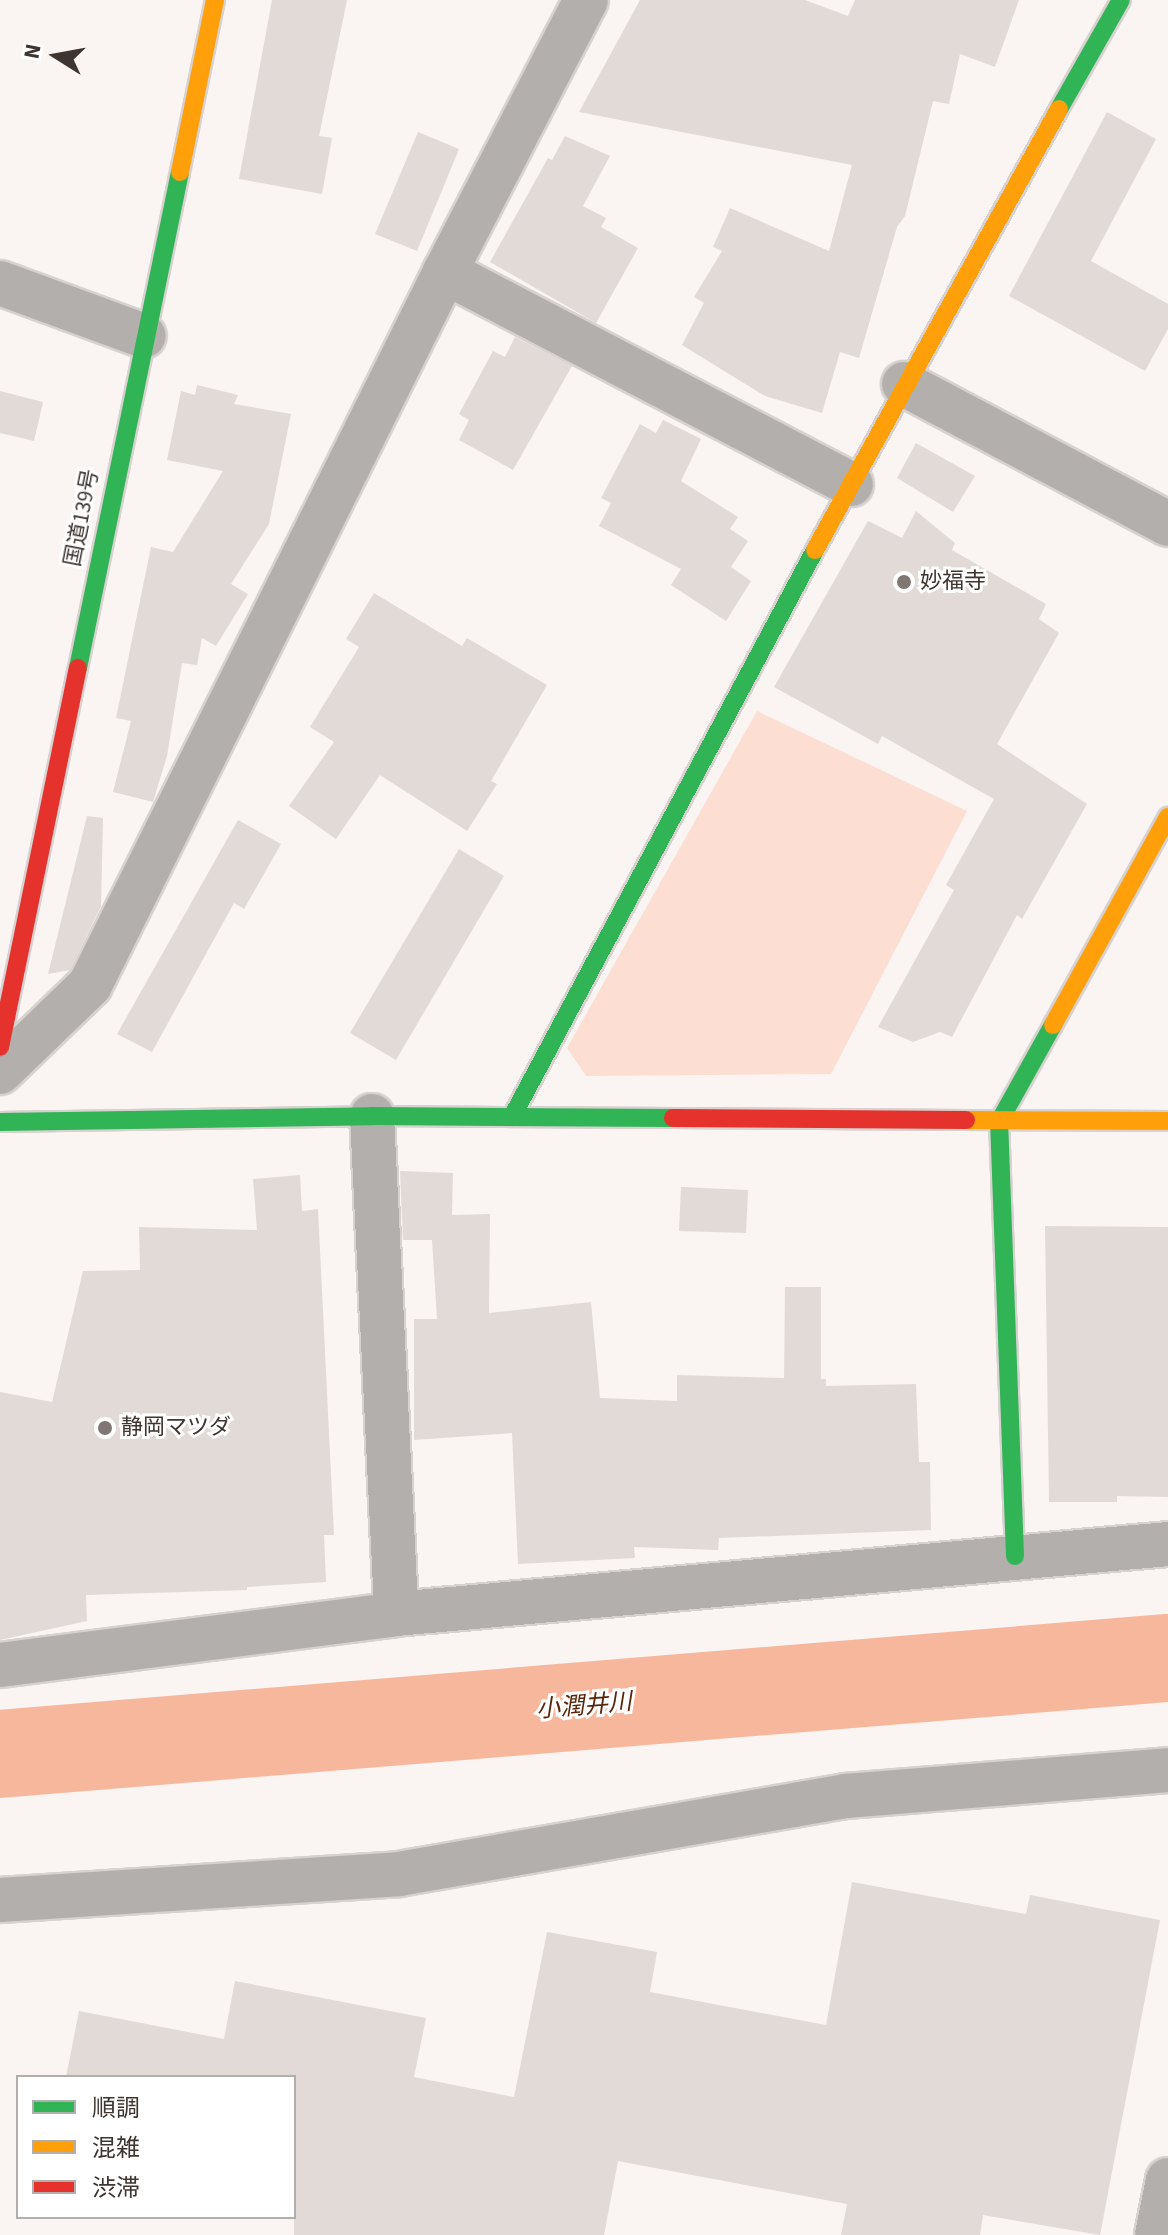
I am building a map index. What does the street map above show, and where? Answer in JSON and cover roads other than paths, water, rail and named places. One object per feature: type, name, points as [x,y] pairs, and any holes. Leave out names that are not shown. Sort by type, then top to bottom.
[{"type":"main road","name":"国道139号","points":[[0,1047],[215,0]]},
{"type":"main road","points":[[512,1117],[904,384],[1121,0]]},
{"type":"main road","points":[[1015,1556],[999,1122],[1168,817]]},
{"type":"main road","points":[[0,1122],[372,1116],[1168,1121]]},
{"type":"street","points":[[0,1072],[90,985],[445,272],[586,0]]},
{"type":"street","points":[[445,272],[851,484]]},
{"type":"street","points":[[0,283],[144,336]]},
{"type":"street","points":[[904,384],[1168,524]]},
{"type":"street","points":[[372,1116],[396,1614]]},
{"type":"street","points":[[0,1665],[396,1614],[1168,1544]]},
{"type":"street","points":[[0,1900],[399,1874],[846,1796],[1168,1770]]},
{"type":"street","points":[[1157,2235],[1168,2180]]},
{"type":"waterway","name":"小潤井川","points":[[0,1754],[1168,1658]]},
{"type":"place","name":"妙福寺","points":[[904,582]]},
{"type":"place","name":"静岡マツダ","points":[[105,1428]]}]
